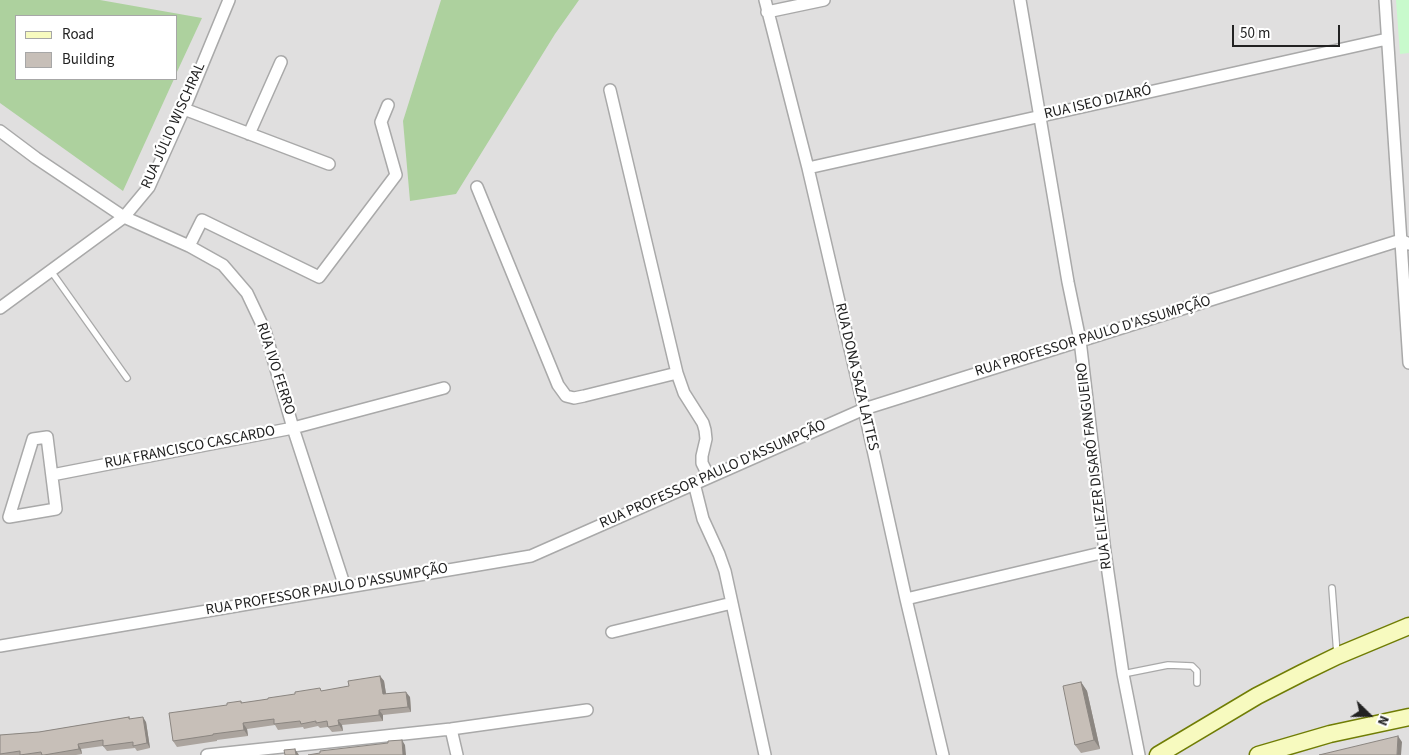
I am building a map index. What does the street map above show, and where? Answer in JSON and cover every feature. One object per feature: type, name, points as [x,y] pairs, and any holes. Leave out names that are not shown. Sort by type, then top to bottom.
[{"type":"main road","points":[[1158,755],[1257,696],[1337,656],[1409,626]]},
{"type":"main road","points":[[1258,755],[1330,734],[1409,717]]},
{"type":"street","name":"RUA JÚLIO WISCHRAL","points":[[0,308],[124,217],[149,187],[229,0]]},
{"type":"street","name":"RUA DONA SAZA LATTES","points":[[764,0],[808,168],[943,755]]},
{"type":"street","points":[[767,12],[824,0]]},
{"type":"street","name":"RUA ELIEZER DISARÓ FANGUEIRO","points":[[1020,0],[1068,282],[1080,340],[1105,552],[1122,674],[1139,755]]},
{"type":"street","points":[[1385,0],[1405,242],[1409,363]]},
{"type":"street","name":"RUA ISEO DIZARÓ","points":[[808,168],[1387,39]]},
{"type":"street","points":[[249,134],[281,62]]},
{"type":"street","points":[[610,90],[676,373],[684,393],[703,423],[705,430],[706,439],[702,464],[709,477]]},
{"type":"street","points":[[189,246],[202,220],[319,277],[396,175],[381,122],[388,105]]},
{"type":"street","points":[[184,109],[329,164]]},
{"type":"street","name":"RUA IVO FERRO","points":[[0,131],[36,158],[124,217],[189,246],[223,265],[247,293],[265,331],[293,428],[345,587]]},
{"type":"street","points":[[477,187],[558,385],[566,396],[574,398],[584,396],[676,373]]},
{"type":"street","name":"RUA PROFESSOR PAULO D'ASSUMPÇÃO","points":[[0,646],[531,556],[864,409],[1080,340],[1405,242]]},
{"type":"street","name":"RUA FRANCISCO CASCARDO","points":[[52,475],[293,428],[444,388]]},
{"type":"street","points":[[47,437],[52,475],[56,509],[8,517],[33,439],[47,437]]},
{"type":"street","points":[[694,483],[703,518],[723,563],[765,755]]},
{"type":"street","points":[[906,599],[1105,552]]},
{"type":"street","points":[[612,632],[732,603]]},
{"type":"street","points":[[207,755],[451,729],[587,710]]},
{"type":"street","points":[[451,729],[457,755]]},
{"type":"lane","points":[[51,271],[127,378]]},
{"type":"lane","points":[[1332,588],[1337,656]]},
{"type":"lane","points":[[1122,674],[1168,665],[1192,666],[1197,671],[1197,683]]},
{"type":"shaded area","points":[[0,0],[1409,0],[1409,755],[0,755]]},
{"type":"green space","points":[[0,0],[100,0],[202,18],[178,70],[178,15],[15,15],[15,80],[174,80],[123,191],[0,103]]},
{"type":"green space","points":[[441,0],[579,0],[555,34],[456,194],[410,201],[403,121]]},
{"type":"green space","points":[[1396,0],[1409,0],[1409,53],[1400,54]]},
{"type":"building","points":[[380,676],[383,694],[406,692],[408,707],[379,710],[379,715],[338,720],[339,725],[328,727],[327,721],[301,724],[300,721],[274,724],[274,719],[243,723],[244,730],[173,741],[169,713],[227,705],[227,703],[241,701],[241,703],[268,699],[320,688],[321,691],[349,686],[348,681]]},
{"type":"building","points":[[1081,682],[1094,740],[1075,745],[1063,686]]},
{"type":"building","points":[[129,717],[129,719],[143,717],[147,743],[133,746],[133,742],[103,746],[103,740],[78,744],[79,749],[44,755],[41,752],[20,755],[20,751],[0,754],[0,735],[39,732]]},
{"type":"building","points":[[1398,736],[1397,755],[1319,755]]},
{"type":"building","points":[[402,740],[403,755],[308,755],[320,753],[320,751]]},
{"type":"building","points":[[295,749],[296,755],[285,755],[284,750]]}]
